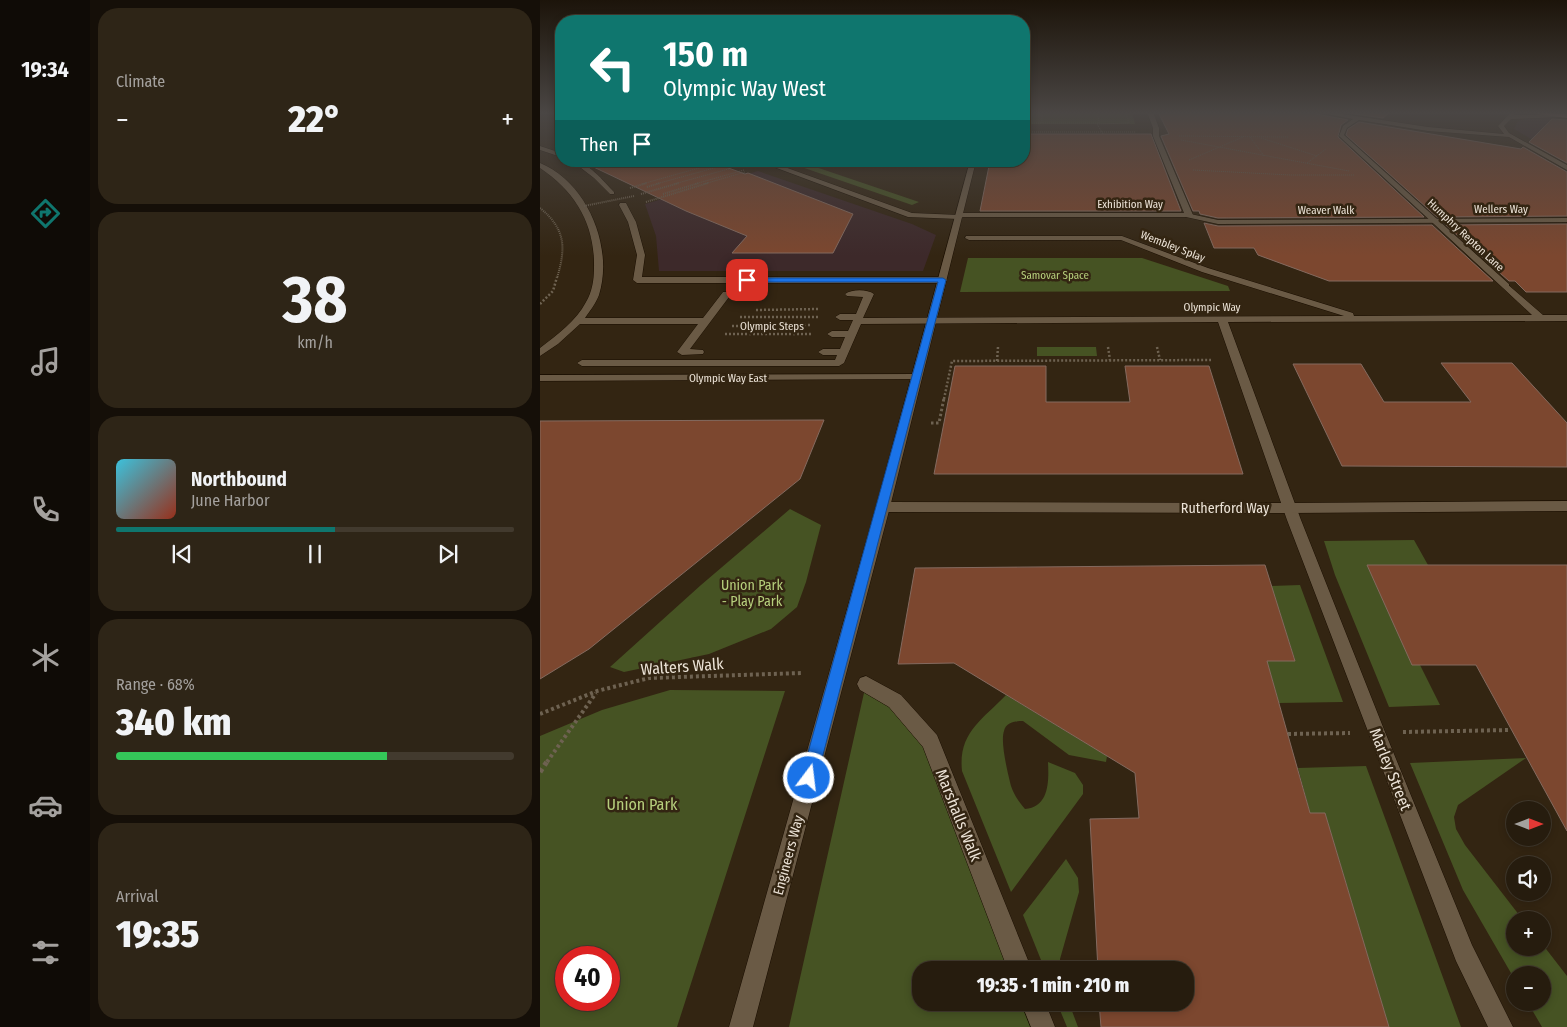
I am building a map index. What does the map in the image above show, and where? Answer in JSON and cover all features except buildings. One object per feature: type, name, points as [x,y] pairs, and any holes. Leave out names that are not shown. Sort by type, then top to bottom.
[{"type":"street","name":"Exhibition Way","points":[[778,167],[911,215],[1189,215],[1167,160]]},
{"type":"street","name":"Humphry Repton Lane","points":[[1368,160],[1540,318]]},
{"type":"street","points":[[1553,160],[1567,168]]},
{"type":"street","points":[[540,165],[566,184],[584,206],[597,238],[599,260],[596,290],[592,302],[566,333],[540,353]]},
{"type":"street","points":[[583,167],[596,177],[612,194]]},
{"type":"street","name":"Engineers Way","points":[[741,1027],[883,507],[971,167]]},
{"type":"street","points":[[623,205],[632,222],[640,255],[636,280],[943,280]]},
{"type":"street","name":"Weaver Walk","points":[[1189,215],[1218,222],[1434,220]]},
{"type":"street","name":"Wellers Way","points":[[1434,220],[1567,220]]},
{"type":"street","name":"Wembley Splay","points":[[969,238],[1122,238],[1205,270],[1363,319]]},
{"type":"street","points":[[702,348],[689,344],[726,294],[727,314]]},
{"type":"street","points":[[582,363],[839,363],[869,294],[837,322]]},
{"type":"street","points":[[578,321],[727,314]]},
{"type":"street","points":[[710,315],[727,314]]},
{"type":"street","points":[[695,334],[727,314]]},
{"type":"street","name":"Olympic Way","points":[[855,325],[932,320],[1567,318]]},
{"type":"street","name":"Marley Street","points":[[1222,320],[1290,508],[1464,953],[1501,1027]]},
{"type":"street","points":[[837,322],[855,325]]},
{"type":"street","points":[[837,322],[855,325]]},
{"type":"street","points":[[837,322],[855,325]]},
{"type":"street","name":"Olympic Way East","points":[[540,378],[917,377]]},
{"type":"street","name":"Rutherford Way","points":[[883,507],[1290,508],[1567,506]]},
{"type":"street","name":"Marshalls Walk","points":[[866,684],[895,701],[930,741],[1016,961]]},
{"type":"street","points":[[1037,1011],[1043,1027]]},
{"type":"path","points":[[1170,168],[1191,160]]},
{"type":"path","points":[[1286,160],[1389,179]]},
{"type":"path","points":[[627,189],[703,167]]},
{"type":"path","points":[[647,187],[718,167]]},
{"type":"path","points":[[642,204],[760,167]]},
{"type":"path","points":[[643,194],[732,168]]},
{"type":"path","points":[[1170,168],[1290,175],[1370,175]]},
{"type":"path","points":[[663,194],[740,171]]},
{"type":"path","points":[[584,206],[634,196]]},
{"type":"path","points":[[540,208],[551,217],[561,232],[563,258],[553,291],[540,304]]},
{"type":"path","name":"Olympic Steps","points":[[727,314],[837,322]]},
{"type":"path","name":"Olympic Steps","points":[[727,314],[837,322]]},
{"type":"path","name":"Olympic Steps","points":[[727,314],[837,322]]},
{"type":"path","name":"Olympic Steps","points":[[727,314],[837,322]]},
{"type":"path","points":[[997,361],[998,348]]},
{"type":"path","points":[[1108,348],[1110,360]]},
{"type":"path","points":[[1157,348],[1160,360]]},
{"type":"path","points":[[925,423],[939,423],[952,361],[1212,360]]},
{"type":"path","name":"Walters Walk","points":[[540,714],[597,691],[649,678],[802,673]]},
{"type":"path","points":[[540,772],[597,691]]},
{"type":"shaded area","points":[[758,171],[912,224],[936,235],[923,271],[659,271],[656,236],[645,204]]},
{"type":"green space","points":[[801,167],[816,167],[919,202],[912,205]]},
{"type":"green space","name":"Samovar Space","points":[[968,258],[1142,258],[1228,286],[1230,291],[960,292]]},
{"type":"green space","points":[[1037,347],[1096,347],[1097,356],[1037,356]]},
{"type":"green space","name":"Union Park - Play Park","points":[[790,509],[821,525],[806,582],[797,607],[771,629],[709,654],[624,672],[610,667],[701,585]]},
{"type":"green space","points":[[1414,540],[1428,565],[1420,665],[1440,705],[1389,707],[1335,575],[1324,541]]},
{"type":"green space","points":[[1300,585],[1343,702],[1279,703],[1267,661],[1295,660],[1271,586]]},
{"type":"green space","points":[[866,684],[930,741],[1016,961],[912,961],[912,1011],[1036,1011],[1043,1027],[789,1027]]},
{"type":"green space","name":"Union Park","points":[[670,690],[785,691],[677,1027],[540,1027],[540,736],[602,710]]},
{"type":"green space","points":[[1006,695],[1107,756],[1106,762],[1069,755],[1023,721],[1014,722],[1005,728],[1003,743],[1008,774],[1011,786],[1025,809],[1039,804],[1043,799],[1048,778],[1048,762],[1075,773],[1083,785],[1083,794],[1011,892],[962,771],[962,758],[968,737],[980,720]]},
{"type":"green space","points":[[1526,758],[1458,805],[1454,817],[1456,829],[1465,845],[1506,898],[1506,901],[1508,901],[1516,911],[1506,911],[1506,956],[1551,955],[1567,976],[1567,1027],[1542,1027],[1533,1011],[1551,1011],[1551,966],[1507,966],[1463,890],[1410,763]]},
{"type":"green space","points":[[1366,766],[1461,1027],[1389,1027],[1325,813],[1310,813],[1298,768]]},
{"type":"green space","points":[[1066,859],[1078,878],[1079,892],[1060,961],[1041,961],[1023,915]]},
{"type":"green space","points":[[1060,1011],[1072,1011],[1078,1027],[1067,1027]]},
{"type":"route","points":[[747,280],[943,280],[809,778]]}]
